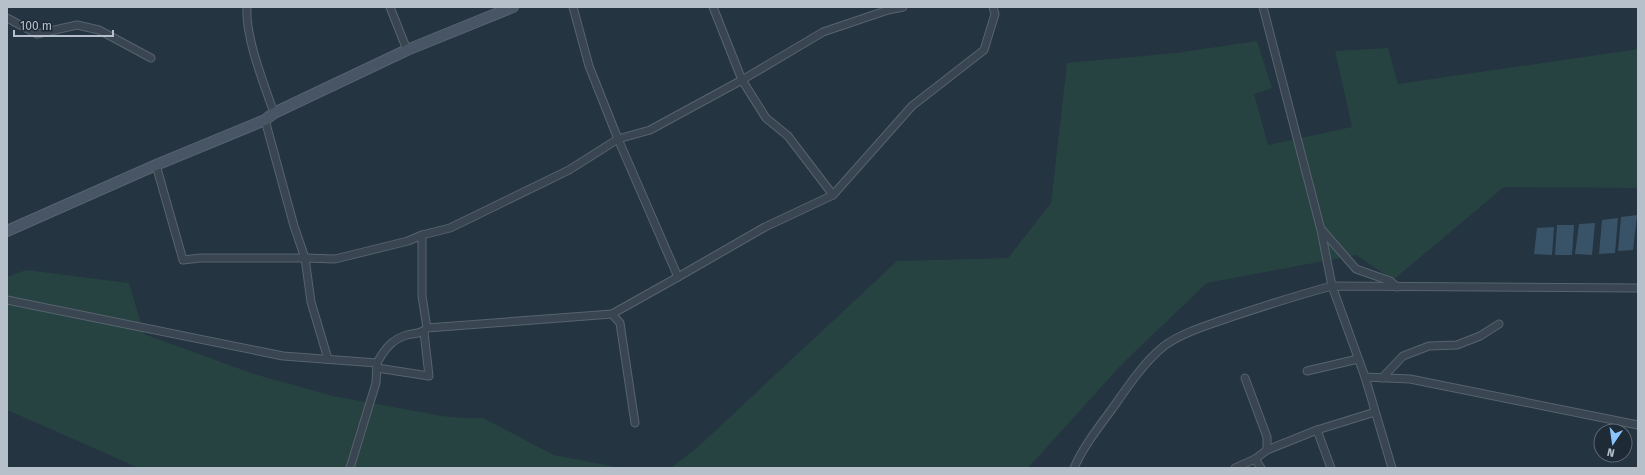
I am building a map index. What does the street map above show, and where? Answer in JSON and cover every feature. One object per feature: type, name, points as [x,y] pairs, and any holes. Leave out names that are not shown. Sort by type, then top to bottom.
[{"type":"street","points":[[247,7],[246,14],[254,52],[274,113]]},
{"type":"street","points":[[390,7],[407,50]]},
{"type":"street","points":[[7,231],[156,165],[265,120],[274,113],[407,50],[513,7]]},
{"type":"street","points":[[573,7],[589,66],[618,139],[678,277]]},
{"type":"street","points":[[713,7],[742,80],[766,118],[788,136],[832,195]]},
{"type":"street","points":[[156,165],[183,260],[200,258],[335,259],[408,241],[422,235],[450,228],[569,170],[618,139],[650,130],[742,80],[823,32],[888,10],[903,7]]},
{"type":"street","points":[[350,468],[376,383],[377,366],[386,347],[405,336],[426,330],[612,314],[765,227],[832,195],[912,106],[984,50],[996,14],[994,7]]},
{"type":"street","points":[[1263,7],[1321,230],[1332,286],[1364,377],[1392,468]]},
{"type":"street","points":[[7,18],[37,34],[77,25],[99,30],[151,58]]},
{"type":"street","points":[[265,120],[294,226],[305,258],[311,302],[328,359]]},
{"type":"street","points":[[1321,230],[1356,269],[1390,281],[1397,287]]},
{"type":"street","points":[[7,300],[283,356],[328,359],[377,366],[429,376],[422,296],[422,235]]},
{"type":"street","points":[[1074,468],[1079,456],[1127,388],[1150,359],[1172,340],[1209,325],[1291,297],[1332,286],[1638,288]]},
{"type":"street","points":[[612,314],[620,323],[635,423]]},
{"type":"street","points":[[1382,378],[1403,356],[1429,346],[1457,345],[1480,336],[1499,324]]},
{"type":"street","points":[[1307,371],[1358,359]]},
{"type":"street","points":[[1364,377],[1410,379],[1638,425]]},
{"type":"street","points":[[1245,378],[1267,437],[1267,450]]},
{"type":"street","points":[[1235,468],[1255,459],[1267,450],[1317,430],[1375,412]]},
{"type":"street","points":[[1317,430],[1331,468]]},
{"type":"street","points":[[1255,459],[1261,468]]},
{"type":"green space","points":[[1257,41],[1272,88],[1254,94],[1268,145],[1352,127],[1335,51],[1388,48],[1398,84],[1638,49],[1638,188],[1504,187],[1393,280],[1356,255],[1207,283],[1124,362],[1028,468],[671,468],[700,445],[897,261],[1008,258],[1051,203],[1067,63],[1176,53]]},
{"type":"green space","points":[[26,270],[129,283],[144,334],[254,374],[333,396],[442,416],[483,418],[554,455],[621,468],[139,468],[7,410],[7,277]]},
{"type":"water","points":[[1637,215],[1633,250],[1618,251],[1621,217]]},
{"type":"water","points":[[1618,218],[1615,253],[1599,254],[1602,220]]},
{"type":"water","points":[[1595,223],[1592,255],[1575,254],[1579,224]]},
{"type":"water","points":[[1557,225],[1574,225],[1572,255],[1555,255]]},
{"type":"water","points":[[1554,227],[1552,255],[1534,254],[1537,228]]}]
